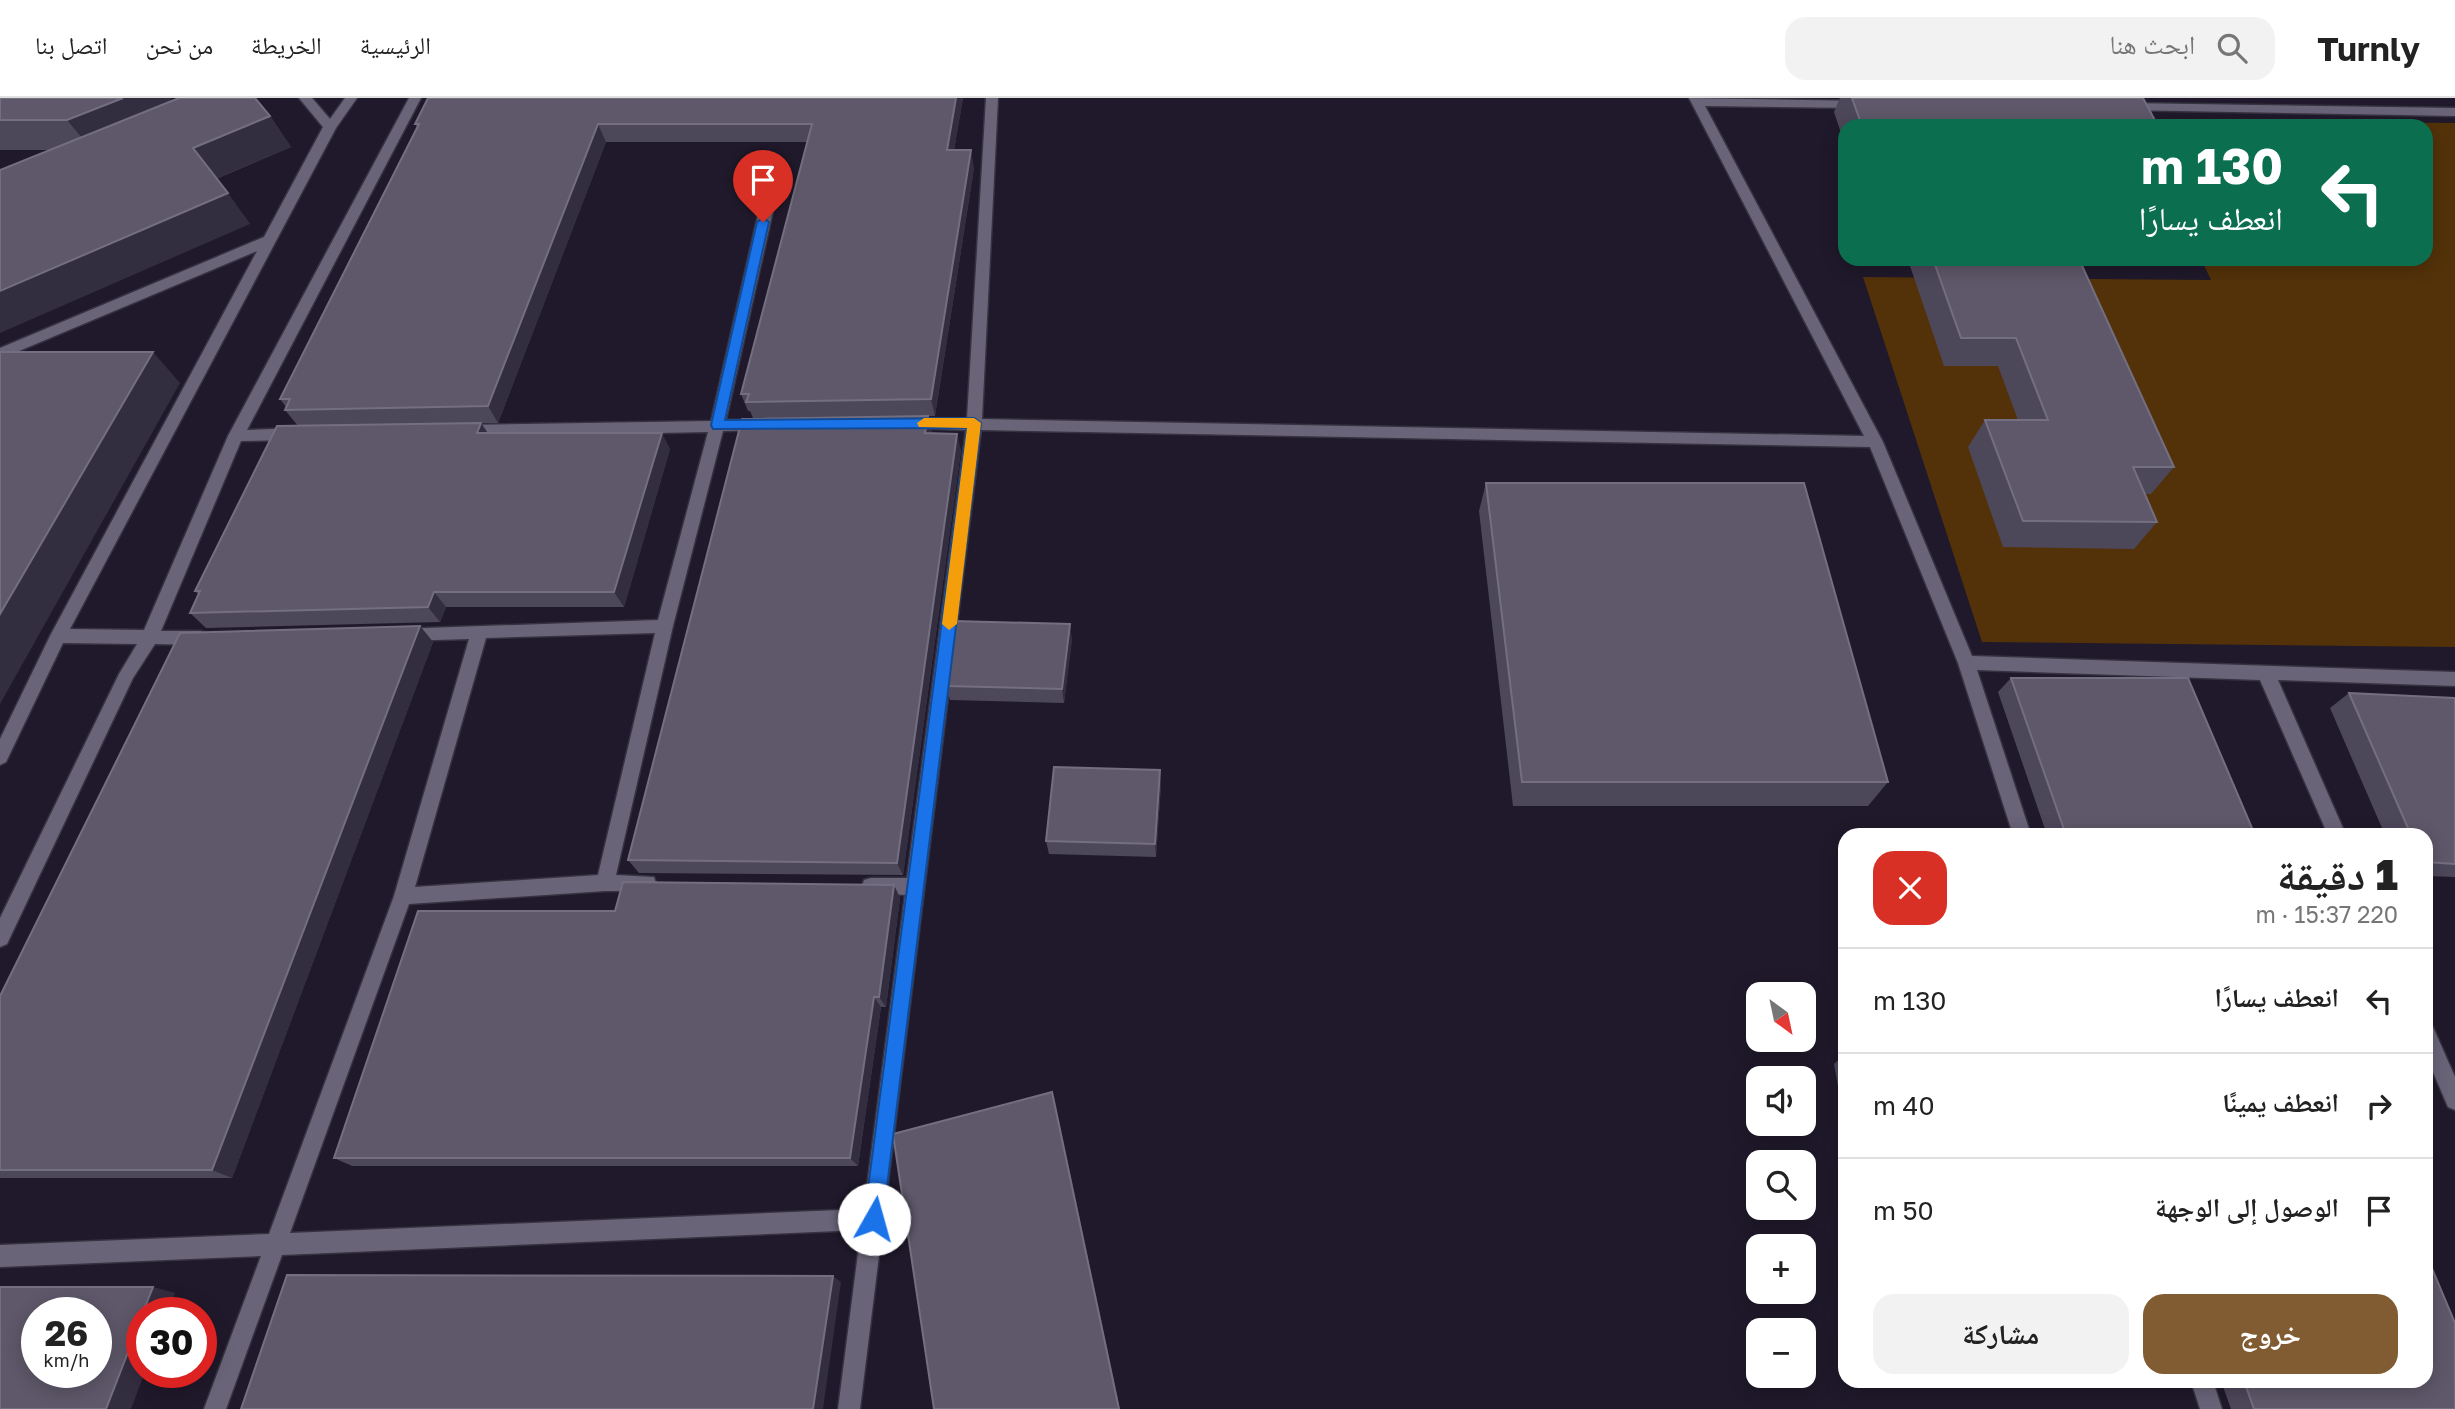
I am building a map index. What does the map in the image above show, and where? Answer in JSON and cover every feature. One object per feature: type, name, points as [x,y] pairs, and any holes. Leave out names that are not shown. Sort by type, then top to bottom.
[{"type":"street","points":[[305,98],[330,127]]},
{"type":"street","points":[[0,757],[58,636],[330,127],[351,98]]},
{"type":"street","points":[[0,938],[127,674],[149,639],[236,436],[415,98]]},
{"type":"street","points":[[849,1409],[974,423],[992,98]]},
{"type":"street","points":[[1879,104],[1697,100],[1875,442],[1966,663],[2020,828]]},
{"type":"street","points":[[2116,106],[2279,103],[2455,111]]},
{"type":"street","points":[[605,883],[665,626],[718,425],[775,170]]},
{"type":"street","points":[[0,354],[270,240]]},
{"type":"street","points":[[893,424],[974,423],[1875,442]]},
{"type":"street","points":[[442,431],[785,425]]},
{"type":"street","points":[[236,436],[304,434]]},
{"type":"street","points":[[383,635],[665,626]]},
{"type":"street","points":[[215,1409],[403,896],[479,633]]},
{"type":"street","points":[[58,636],[218,638]]},
{"type":"street","points":[[1966,663],[2455,680]]},
{"type":"street","points":[[2266,673],[2334,828]]},
{"type":"street","points":[[403,896],[605,883],[659,883]]},
{"type":"street","points":[[849,886],[916,887]]},
{"type":"street","points":[[2433,1050],[2455,1100]]},
{"type":"street","points":[[0,1256],[874,1219]]},
{"type":"street","points":[[2204,1388],[2211,1409]]},
{"type":"shaded area","points":[[2433,123],[2455,123],[2455,647],[1982,642],[1863,277],[2211,280],[2204,266],[2433,266]]},
{"type":"building","points":[[0,98],[123,98],[67,120],[0,120]]},
{"type":"building","points":[[179,98],[255,98],[270,116],[193,148],[228,193],[0,291],[0,170]]},
{"type":"building","points":[[428,98],[956,98],[947,150],[971,150],[931,399],[746,402],[749,394],[741,394],[812,124],[598,124],[488,406],[285,410],[290,399],[280,399],[419,124],[415,124]]},
{"type":"building","points":[[1852,98],[2143,98],[2154,119],[1860,119]]},
{"type":"building","points":[[1935,266],[2082,266],[2174,467],[2133,467],[2157,522],[2023,521],[1985,420],[2048,420],[2016,338],[1961,338]]},
{"type":"building","points":[[0,352],[153,352],[0,614]]},
{"type":"building","points":[[928,416],[925,433],[957,434],[897,863],[628,860],[742,419]]},
{"type":"building","points":[[481,423],[477,433],[662,433],[614,592],[434,592],[428,607],[190,613],[200,591],[195,591],[277,426]]},
{"type":"building","points":[[1486,483],[1804,483],[1888,782],[1522,782]]},
{"type":"building","points":[[954,621],[1070,624],[1062,689],[946,686]]},
{"type":"building","points":[[420,626],[212,1170],[0,1170],[0,996],[180,633]]},
{"type":"building","points":[[2011,678],[2188,678],[2252,828],[2064,828]]},
{"type":"building","points":[[2349,693],[2455,698],[2455,864],[2433,862],[2433,828],[2408,828]]},
{"type":"building","points":[[1054,767],[1160,770],[1155,844],[1046,841]]},
{"type":"building","points":[[623,882],[894,885],[879,997],[874,997],[850,1158],[334,1158],[418,911],[615,911]]},
{"type":"building","points":[[1052,1092],[1119,1409],[934,1409],[893,1134]]},
{"type":"building","points":[[2433,1271],[2455,1323],[2455,1409],[2254,1409],[2246,1388],[2433,1388]]},
{"type":"building","points":[[287,1275],[833,1276],[813,1409],[241,1409]]},
{"type":"building","points":[[0,1287],[153,1287],[149,1297],[126,1297],[126,1357],[106,1409],[0,1409]]},
{"type":"slow traffic","points":[[924,423],[974,423],[949,624]]},
{"type":"route","points":[[763,222],[718,425],[974,423],[874,1219]]}]
